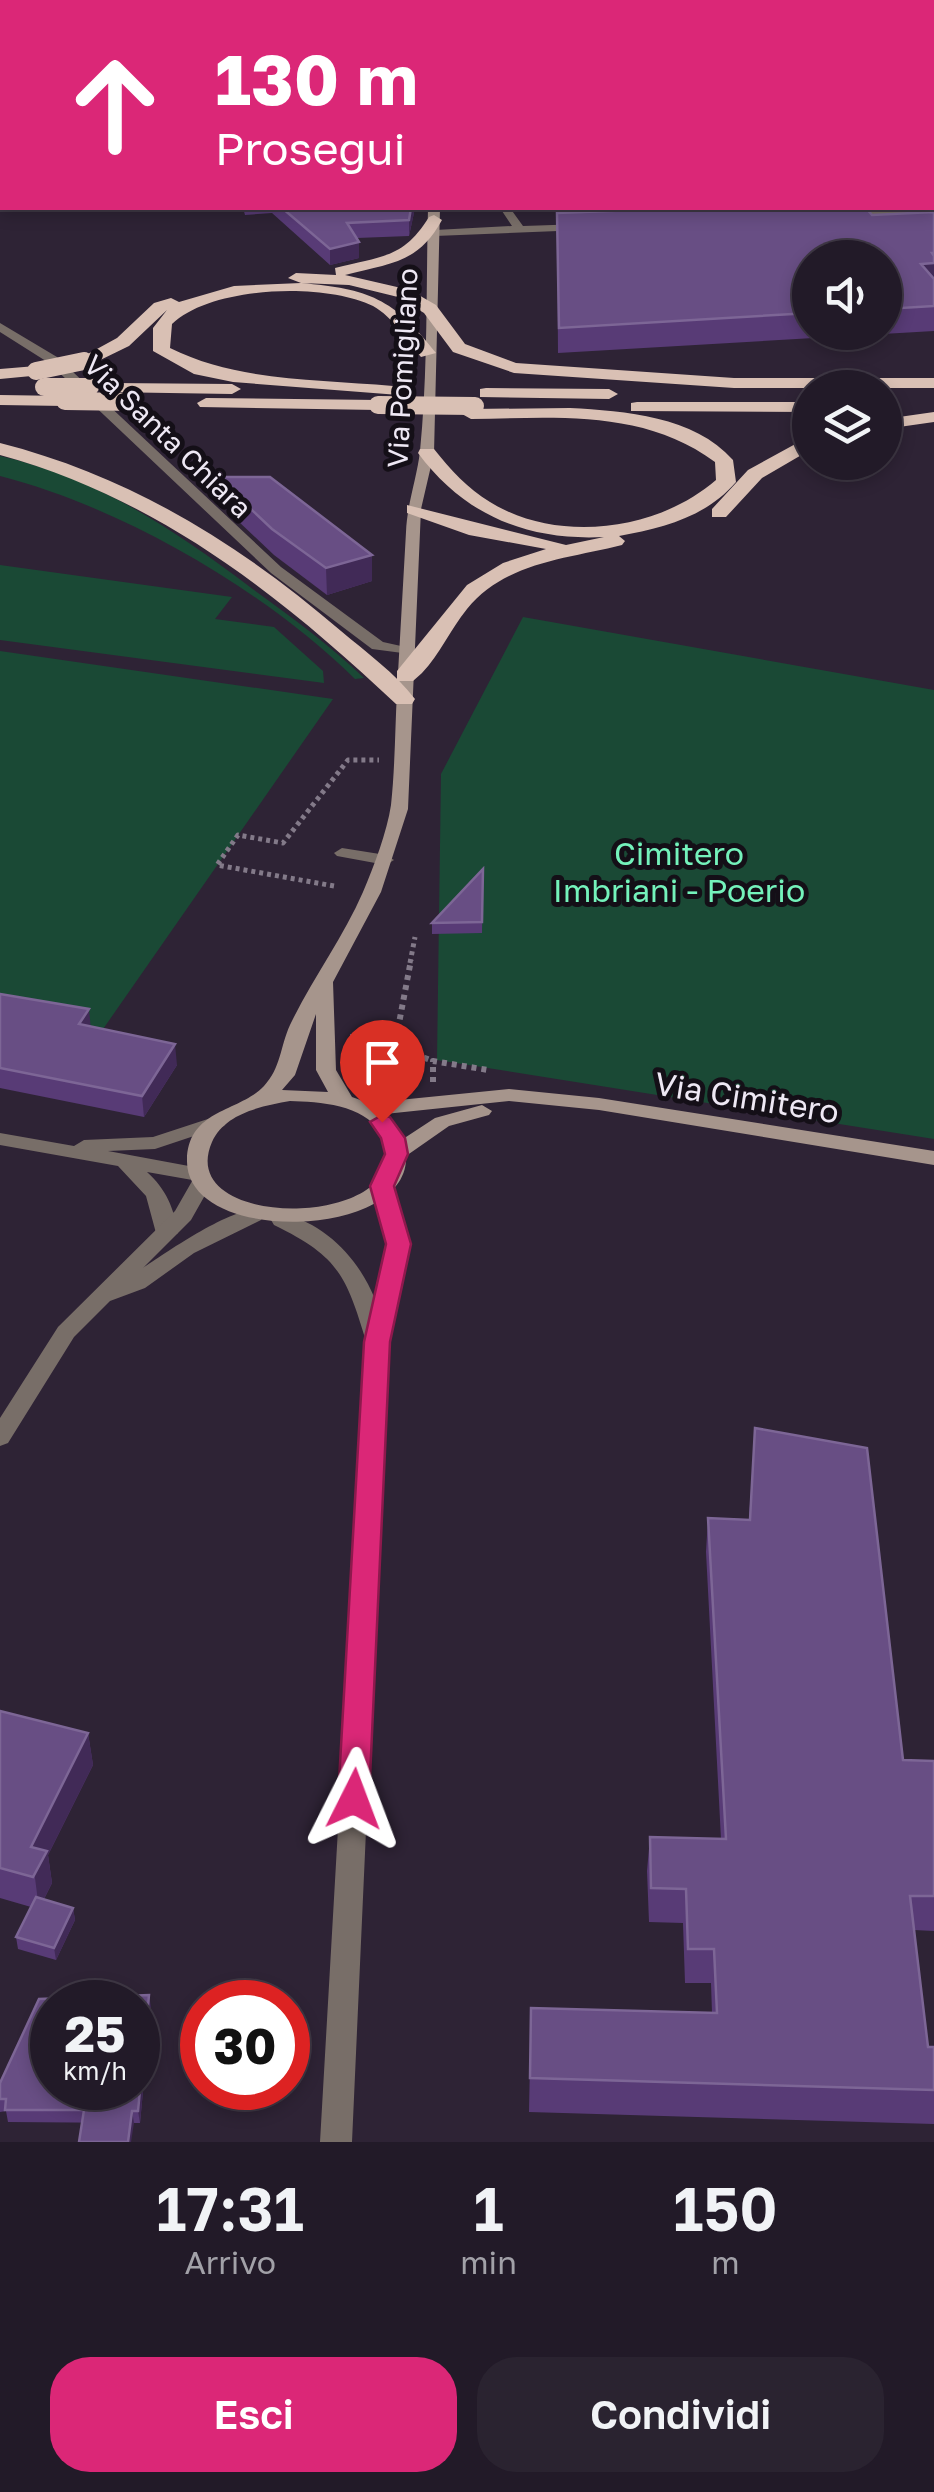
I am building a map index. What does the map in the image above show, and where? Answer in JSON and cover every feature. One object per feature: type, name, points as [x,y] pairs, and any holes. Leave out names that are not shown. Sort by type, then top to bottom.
[{"type":"highway","points":[[0,387],[40,379],[123,342],[160,307],[233,285],[391,260],[421,244],[434,220]]},
{"type":"highway","points":[[296,278],[380,285],[404,292],[430,309],[459,348],[514,368],[734,383],[934,383]]},
{"type":"highway","points":[[427,354],[378,302],[320,289],[254,289],[202,299],[167,317],[161,328],[162,351],[200,370],[660,424],[705,442],[724,460],[726,482],[701,506],[682,516],[628,527],[558,528],[488,508],[454,486],[427,452]]},
{"type":"highway","points":[[0,374],[112,388],[393,391]]},
{"type":"highway","points":[[902,393],[934,392]]},
{"type":"highway","points":[[0,400],[188,402],[270,410],[792,395]]},
{"type":"highway","points":[[477,404],[792,407]]},
{"type":"highway","points":[[902,406],[934,405]]},
{"type":"highway","points":[[902,422],[934,417]]},
{"type":"highway","points":[[0,449],[72,469],[132,494],[193,531],[404,688],[428,659],[436,636],[463,600],[507,568],[711,518],[727,508],[769,463],[792,451]]},
{"type":"highway","points":[[414,509],[507,539],[582,547]]},
{"type":"main road","name":"Via Pomigliano","points":[[263,1099],[285,1076],[299,1027],[386,860],[399,809],[414,509],[427,452],[434,220]]},
{"type":"main road","points":[[325,982],[326,1070],[344,1100]]},
{"type":"main road","points":[[396,1154],[393,1138],[365,1110],[344,1100],[290,1095],[263,1099],[216,1122],[202,1138],[196,1156],[200,1178],[224,1203],[253,1215],[282,1220],[321,1217],[356,1205],[382,1186],[396,1154],[426,1130],[456,1116],[549,1098]]},
{"type":"main road","points":[[365,1110],[509,1095],[549,1098]]},
{"type":"main road","name":"Via Cimitero","points":[[549,1098],[934,1158]]},
{"type":"street","points":[[434,220],[519,230],[507,210]]},
{"type":"street","points":[[856,213],[934,212]]},
{"type":"street","points":[[837,216],[934,212]]},
{"type":"street","points":[[434,220],[598,226]]},
{"type":"street","name":"Via Santa Chiara","points":[[0,327],[53,360],[276,570],[284,596]]},
{"type":"street","points":[[276,570],[369,640],[404,651]]},
{"type":"street","points":[[11,1142],[155,1143],[216,1122]]},
{"type":"street","points":[[0,1437],[66,1332],[184,1215],[200,1178],[11,1142]]},
{"type":"street","points":[[123,1163],[154,1185],[165,1212],[167,1233]]},
{"type":"street","points":[[336,2142],[377,1342],[398,1244],[382,1186]]},
{"type":"street","points":[[103,1297],[137,1284],[186,1248],[253,1215]]},
{"type":"street","points":[[282,1220],[316,1235],[354,1271],[377,1342]]},
{"type":"lane","points":[[342,853],[386,860]]},
{"type":"path","points":[[334,886],[217,865],[238,835],[283,844],[348,760]]},
{"type":"path","points":[[396,1040],[414,937]]},
{"type":"path","points":[[348,1037],[396,1040],[411,1053],[433,1061]]},
{"type":"green space","points":[[0,456],[69,477],[162,525],[294,620],[364,678],[355,679],[279,615],[190,556],[94,508],[0,476]]},
{"type":"green space","points":[[0,565],[232,597],[215,619],[274,627],[323,671],[324,683],[0,640]]},
{"type":"green space","name":"Cimitero Imbriani - Poerio","points":[[523,617],[934,690],[934,1139],[437,1060],[441,774]]},
{"type":"green space","points":[[0,651],[333,699],[101,1032],[0,1014]]},
{"type":"building","points":[[284,210],[411,210],[409,220],[347,223],[359,242],[330,249]]},
{"type":"building","points":[[934,212],[934,263],[921,264],[934,279],[934,306],[902,308],[902,240],[792,240],[792,314],[559,328],[557,213]]},
{"type":"building","points":[[217,477],[270,477],[372,555],[326,568],[272,529]]},
{"type":"building","points":[[483,869],[482,922],[432,923]]},
{"type":"building","points":[[0,994],[89,1009],[79,1024],[175,1044],[142,1096],[0,1068]]},
{"type":"building","points":[[755,1428],[867,1448],[903,1760],[934,1761],[934,1896],[910,1896],[928,2047],[934,2047],[934,2090],[530,2078],[531,2008],[717,2013],[714,1949],[688,1949],[686,1889],[651,1888],[650,1837],[726,1839],[708,1518],[750,1520]]},
{"type":"building","points":[[0,1711],[88,1733],[31,1847],[47,1851],[33,1877],[0,1868]]},
{"type":"building","points":[[36,1897],[73,1908],[54,1948],[16,1937]]},
{"type":"building","points":[[30,2018],[30,2110],[5,2110],[0,2083]]},
{"type":"building","points":[[84,2110],[138,2110],[132,2111],[128,2142],[79,2142]]},
{"type":"route","points":[[354,1799],[377,1342],[398,1244],[382,1186],[396,1154],[393,1138],[382,1122]]}]
